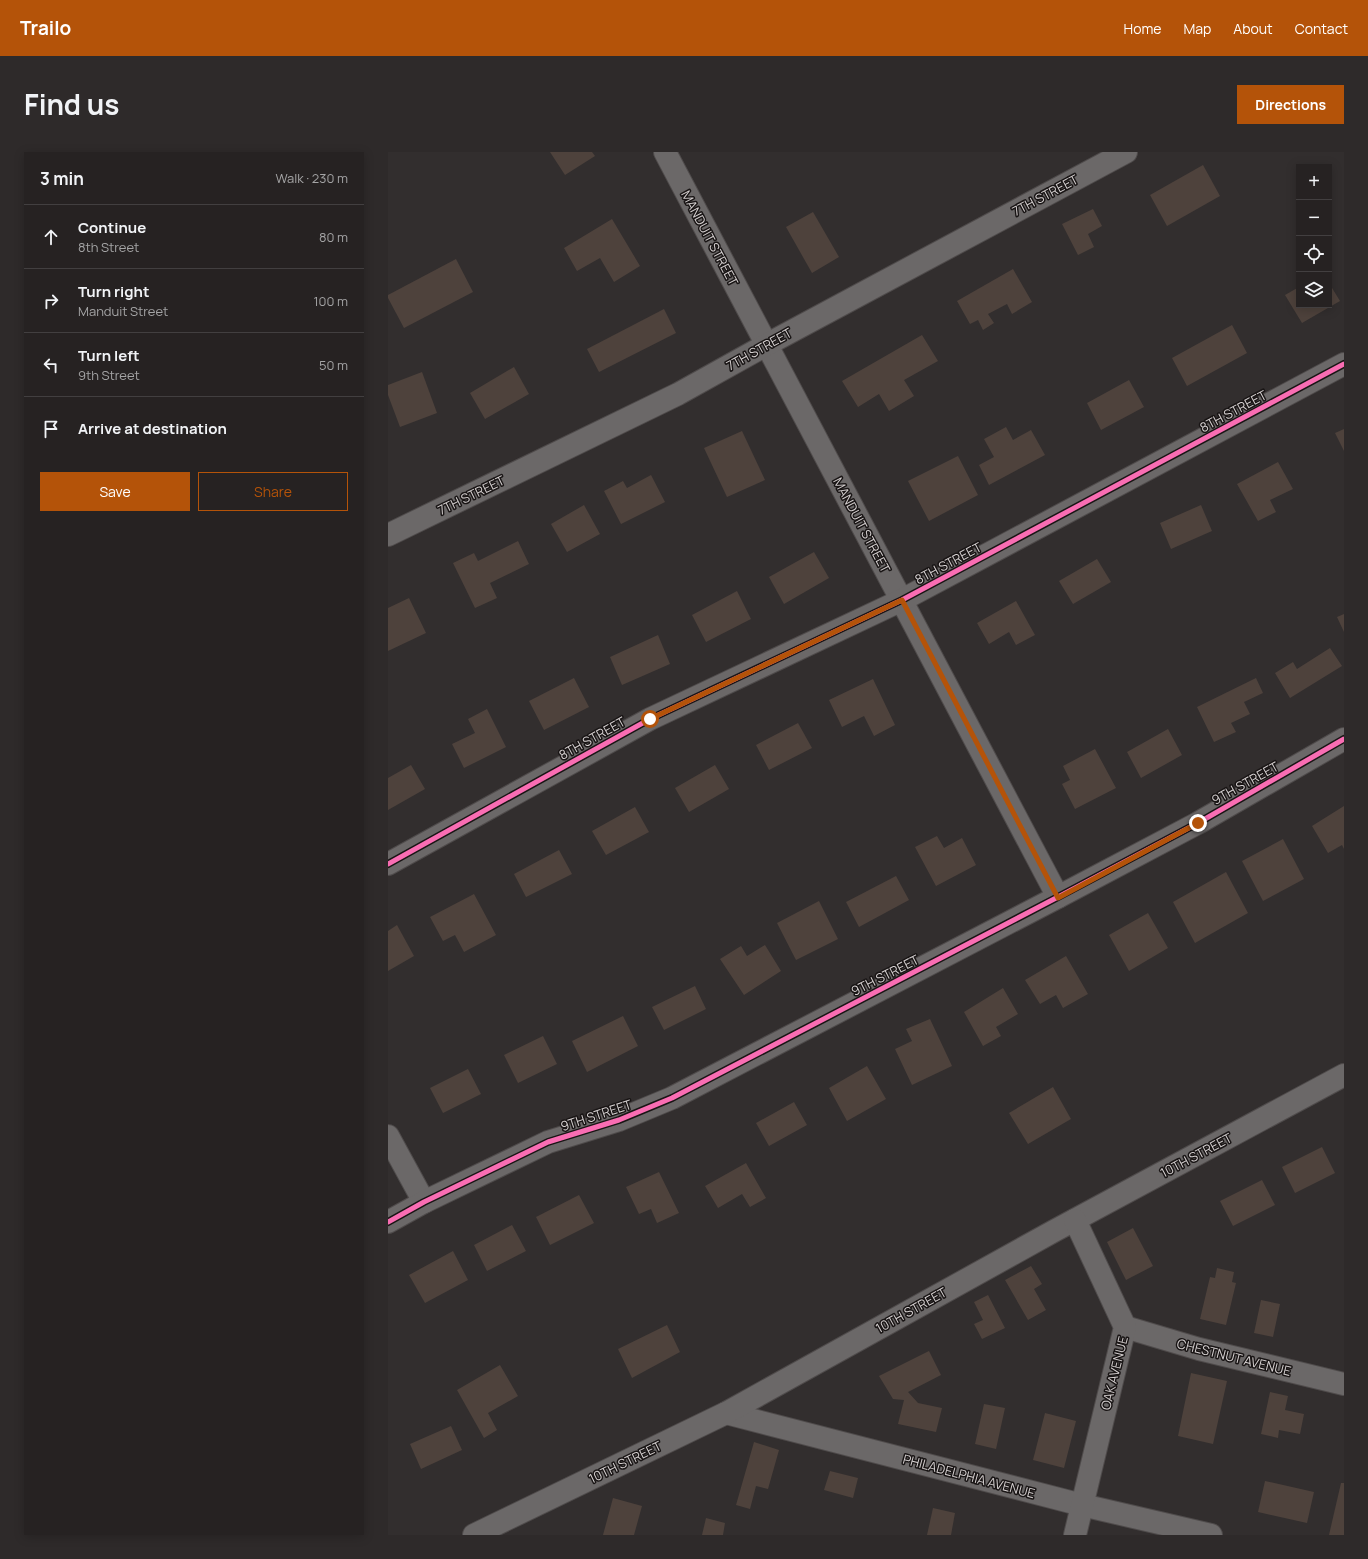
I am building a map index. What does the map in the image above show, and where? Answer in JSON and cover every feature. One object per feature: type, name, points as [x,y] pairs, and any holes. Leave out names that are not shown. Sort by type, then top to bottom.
[{"type":"street","name":"MANDUIT STREET","points":[[665,152],[1058,898]]},
{"type":"street","name":"7TH STREET","points":[[388,535],[678,394],[766,345],[1126,152]]},
{"type":"street","name":"8TH STREET","points":[[388,864],[650,719],[902,600],[1344,364]]},
{"type":"street","name":"9TH STREET","points":[[388,1222],[424,1202],[548,1142],[619,1120],[672,1098],[1058,898],[1198,823],[1344,739]]},
{"type":"street","name":"10TH STREET","points":[[474,1535],[726,1413],[1075,1220],[1344,1075]]},
{"type":"street","points":[[388,1136],[424,1202]]},
{"type":"street","name":"OAK AVENUE","points":[[1075,1220],[1125,1327],[1075,1535]]},
{"type":"street","name":"CHESTNUT AVENUE","points":[[1125,1327],[1199,1349],[1344,1384]]},
{"type":"street","name":"PHILADELPHIA AVENUE","points":[[726,1413],[1082,1505],[1212,1535]]},
{"type":"building","points":[[550,152],[592,152],[595,156],[565,175]]},
{"type":"building","points":[[1203,165],[1220,196],[1167,226],[1150,195]]},
{"type":"building","points":[[1093,209],[1102,226],[1088,234],[1094,247],[1078,255],[1062,224]]},
{"type":"building","points":[[813,212],[839,257],[812,273],[786,227]]},
{"type":"building","points":[[612,219],[640,266],[614,282],[600,258],[577,271],[564,248]]},
{"type":"building","points":[[456,259],[473,292],[404,328],[388,298],[388,295]]},
{"type":"building","points":[[1013,269],[1032,302],[1012,314],[1007,304],[988,314],[994,323],[983,330],[978,320],[970,324],[957,301]]},
{"type":"building","points":[[1332,288],[1340,301],[1332,306]]},
{"type":"building","points":[[1296,289],[1296,308],[1328,308],[1302,323],[1285,295]]},
{"type":"building","points":[[664,309],[676,333],[599,372],[587,349]]},
{"type":"building","points":[[1232,325],[1247,353],[1187,386],[1172,358]]},
{"type":"building","points":[[922,335],[938,361],[904,380],[914,396],[889,411],[879,394],[858,407],[842,381]]},
{"type":"building","points":[[514,367],[529,394],[485,419],[470,393]]},
{"type":"building","points":[[422,372],[437,413],[400,427],[388,395],[388,385]]},
{"type":"building","points":[[1129,380],[1144,407],[1101,430],[1087,403]]},
{"type":"building","points":[[1006,427],[1013,440],[1031,430],[1045,455],[989,485],[979,465],[994,457],[984,439]]},
{"type":"building","points":[[1344,429],[1344,451],[1335,433]]},
{"type":"building","points":[[742,431],[765,480],[727,497],[704,448]]},
{"type":"building","points":[[958,456],[978,495],[929,521],[908,481]]},
{"type":"building","points":[[1278,462],[1293,489],[1270,500],[1276,512],[1258,521],[1237,484]]},
{"type":"building","points":[[651,475],[665,502],[621,524],[604,491],[623,481],[627,488]]},
{"type":"building","points":[[584,505],[600,534],[567,552],[551,524]]},
{"type":"building","points":[[1201,505],[1212,531],[1171,549],[1160,523]]},
{"type":"building","points":[[518,541],[529,564],[490,583],[497,598],[475,608],[453,563],[474,553],[478,561]]},
{"type":"building","points":[[814,552],[829,578],[784,604],[769,577]]},
{"type":"building","points":[[1097,559],[1111,582],[1073,604],[1059,581]]},
{"type":"building","points":[[737,591],[751,619],[706,642],[692,615]]},
{"type":"building","points":[[409,598],[426,633],[388,651],[388,608]]},
{"type":"building","points":[[1016,601],[1035,635],[1016,645],[1009,632],[989,644],[977,623]]},
{"type":"building","points":[[1344,614],[1344,632],[1337,617]]},
{"type":"building","points":[[658,635],[670,664],[622,685],[610,657]]},
{"type":"building","points":[[1330,648],[1342,666],[1290,698],[1275,673],[1293,662],[1297,669]]},
{"type":"building","points":[[574,678],[589,707],[544,730],[529,701]]},
{"type":"building","points":[[1256,678],[1263,693],[1244,702],[1250,714],[1231,723],[1236,732],[1214,742],[1197,707]]},
{"type":"building","points":[[873,679],[895,725],[874,736],[864,716],[842,727],[829,700]]},
{"type":"building","points":[[487,709],[506,747],[464,768],[452,744],[475,733],[468,719]]},
{"type":"building","points":[[798,723],[812,748],[769,770],[756,745]]},
{"type":"building","points":[[1168,729],[1182,755],[1141,778],[1127,752]]},
{"type":"building","points":[[1095,749],[1116,788],[1075,809],[1062,784],[1070,780],[1063,766]]},
{"type":"building","points":[[411,765],[425,789],[388,810],[388,778]]},
{"type":"building","points":[[715,765],[729,789],[689,812],[675,788]]},
{"type":"building","points":[[1344,806],[1344,849],[1342,845],[1328,853],[1312,826]]},
{"type":"building","points":[[635,807],[649,832],[606,855],[592,831]]},
{"type":"building","points":[[937,836],[944,848],[962,838],[976,865],[936,886],[915,847]]},
{"type":"building","points":[[1283,839],[1304,879],[1263,901],[1242,861]]},
{"type":"building","points":[[559,850],[572,874],[526,897],[514,874]]},
{"type":"building","points":[[1226,872],[1248,913],[1195,943],[1173,902]]},
{"type":"building","points":[[896,876],[909,900],[859,927],[846,902]]},
{"type":"building","points":[[474,894],[496,935],[464,952],[455,935],[443,941],[430,917]]},
{"type":"building","points":[[819,901],[838,939],[796,960],[777,923]]},
{"type":"building","points":[[1148,913],[1168,948],[1129,971],[1109,935]]},
{"type":"building","points":[[397,925],[414,956],[388,971],[388,931]]},
{"type":"building","points":[[765,945],[781,971],[744,995],[720,959],[741,946],[747,956]]},
{"type":"building","points":[[1066,956],[1088,994],[1063,1008],[1056,995],[1040,1004],[1025,980]]},
{"type":"building","points":[[695,986],[706,1009],[664,1030],[652,1007]]},
{"type":"building","points":[[1003,988],[1018,1014],[996,1027],[1001,1036],[983,1046],[964,1012]]},
{"type":"building","points":[[623,1016],[638,1046],[587,1072],[572,1041]]},
{"type":"building","points":[[930,1019],[952,1066],[912,1085],[895,1049],[912,1041],[906,1029]]},
{"type":"building","points":[[543,1036],[557,1064],[518,1083],[504,1055]]},
{"type":"building","points":[[867,1066],[886,1099],[847,1121],[829,1088]]},
{"type":"building","points":[[468,1069],[481,1094],[443,1113],[430,1088]]},
{"type":"building","points":[[1053,1087],[1071,1119],[1028,1144],[1009,1113]]},
{"type":"building","points":[[794,1102],[807,1125],[769,1146],[756,1123]]},
{"type":"building","points":[[1322,1147],[1335,1173],[1295,1193],[1282,1167]]},
{"type":"building","points":[[746,1163],[766,1198],[750,1207],[742,1194],[718,1208],[705,1186]]},
{"type":"building","points":[[659,1172],[679,1213],[657,1223],[651,1209],[639,1214],[626,1187]]},
{"type":"building","points":[[1262,1180],[1275,1205],[1233,1226],[1220,1201]]},
{"type":"building","points":[[579,1195],[594,1223],[550,1245],[536,1217]]},
{"type":"building","points":[[512,1225],[526,1251],[487,1271],[474,1245]]},
{"type":"building","points":[[1133,1228],[1153,1266],[1126,1280],[1107,1242]]},
{"type":"building","points":[[453,1251],[468,1280],[425,1303],[409,1275]]},
{"type":"building","points":[[1031,1266],[1042,1284],[1034,1289],[1046,1310],[1028,1320],[1005,1280]]},
{"type":"building","points":[[1217,1268],[1234,1272],[1232,1282],[1236,1283],[1226,1325],[1200,1319],[1210,1277],[1215,1278]]},
{"type":"building","points":[[988,1295],[1005,1328],[982,1339],[974,1324],[983,1320],[974,1302]]},
{"type":"building","points":[[1261,1300],[1280,1304],[1273,1337],[1254,1333]]},
{"type":"building","points":[[667,1325],[680,1352],[632,1378],[618,1349]]},
{"type":"building","points":[[929,1351],[941,1375],[908,1392],[918,1403],[942,1408],[936,1432],[898,1424],[904,1400],[893,1399],[879,1376]]},
{"type":"building","points":[[500,1365],[518,1396],[488,1413],[497,1430],[484,1438],[457,1390]]},
{"type":"building","points":[[1191,1373],[1227,1381],[1213,1444],[1178,1436]]},
{"type":"building","points":[[1270,1392],[1288,1396],[1285,1410],[1304,1414],[1300,1434],[1279,1430],[1278,1438],[1261,1434]]},
{"type":"building","points":[[984,1404],[1005,1408],[996,1449],[975,1444]]},
{"type":"building","points":[[1045,1413],[1076,1421],[1064,1468],[1033,1460]]},
{"type":"building","points":[[451,1426],[462,1450],[421,1469],[410,1444]]},
{"type":"building","points":[[754,1442],[779,1450],[768,1489],[756,1486],[750,1509],[736,1505]]},
{"type":"building","points":[[830,1471],[858,1478],[853,1498],[824,1490]]},
{"type":"building","points":[[1265,1481],[1314,1492],[1307,1523],[1258,1512]]},
{"type":"building","points":[[1341,1483],[1344,1483],[1344,1535],[1329,1535]]},
{"type":"building","points":[[613,1498],[642,1506],[634,1535],[603,1535]]},
{"type":"building","points":[[933,1508],[955,1513],[951,1535],[927,1535]]},
{"type":"building","points":[[706,1518],[725,1523],[723,1535],[702,1535]]},
{"type":"cycle path","points":[[388,864],[650,719],[902,600],[1344,364]]},
{"type":"cycle path","points":[[388,1222],[424,1202],[548,1142],[619,1120],[672,1098],[1198,823],[1344,739]]},
{"type":"route","points":[[650,719],[902,600],[1058,898],[1198,823]]}]
